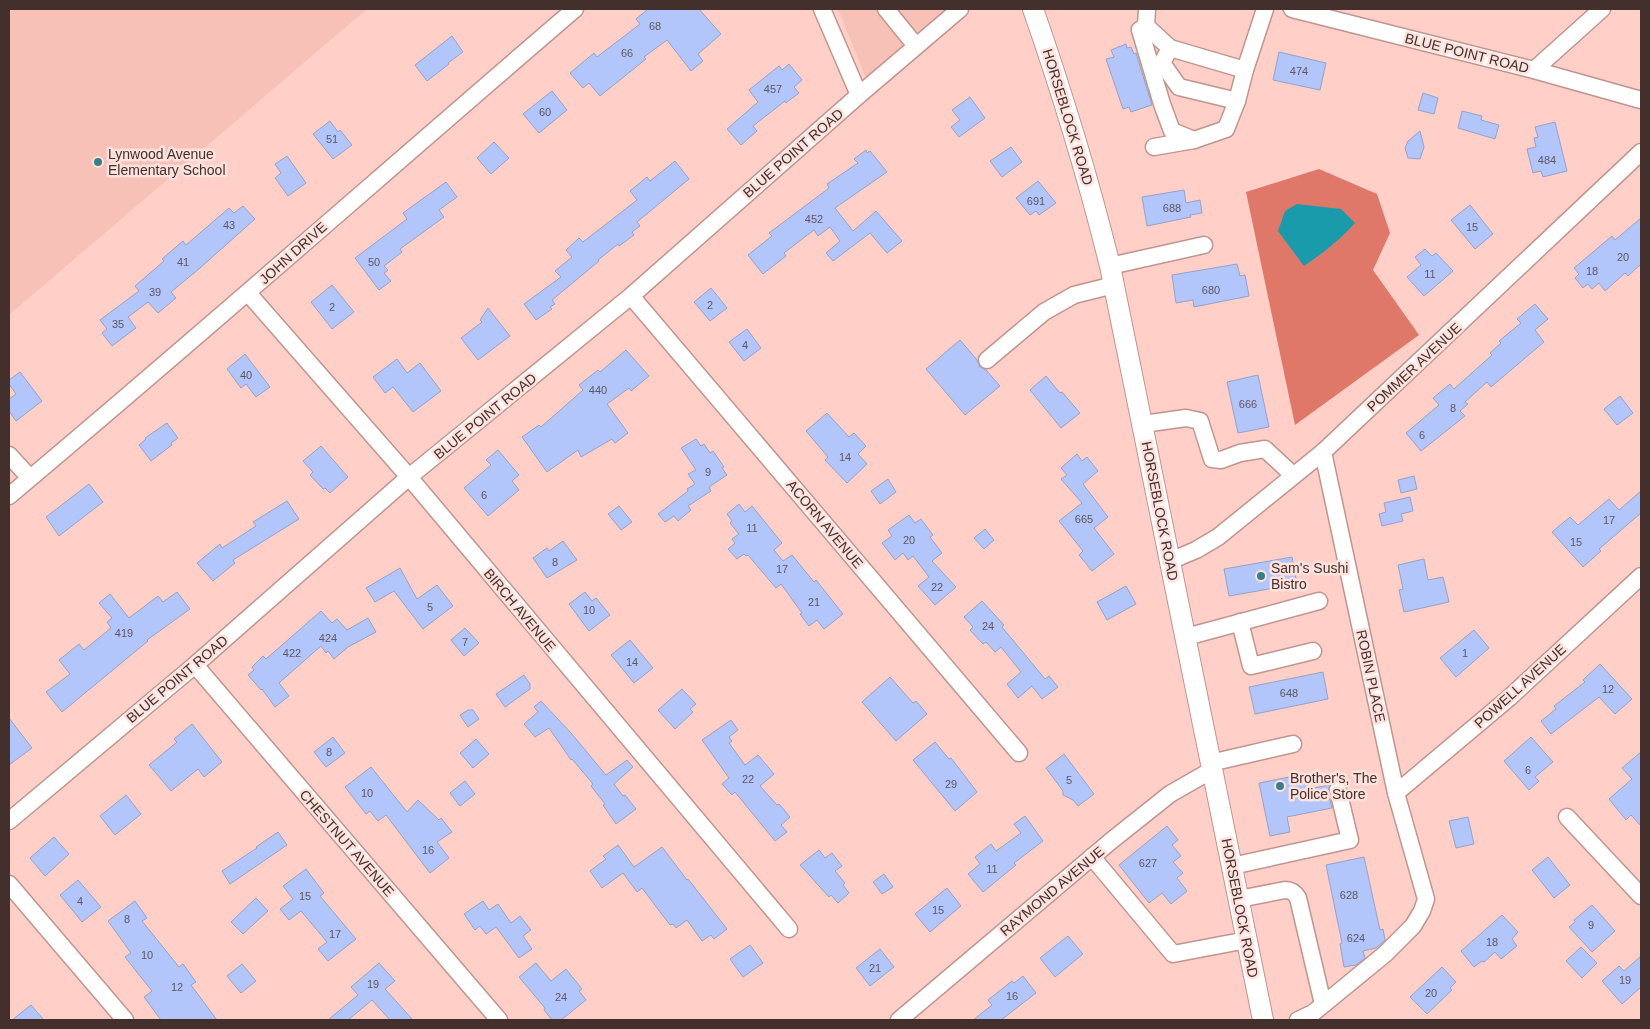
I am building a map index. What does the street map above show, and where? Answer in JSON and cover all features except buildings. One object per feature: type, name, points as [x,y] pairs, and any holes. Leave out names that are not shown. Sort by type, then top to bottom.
[{"type":"main road","name":"HORSEBLOCK ROAD","points":[[1033,9],[1059,81],[1093,197],[1112,275],[1263,1020]]},
{"type":"street","name":"JOHN DRIVE","points":[[9,496],[248,293],[351,201],[575,9]]},
{"type":"street","points":[[822,9],[859,95]]},
{"type":"street","points":[[886,9],[916,46]]},
{"type":"street","name":"BLUE POINT ROAD","points":[[9,821],[195,665],[409,477],[631,296],[859,95],[960,9]]},
{"type":"street","points":[[1146,26],[1147,9]]},
{"type":"street","points":[[1154,147],[1194,140],[1226,129],[1237,101],[1265,9]]},
{"type":"street","name":"BLUE POINT ROAD","points":[[1292,9],[1534,70],[1641,100]]},
{"type":"street","points":[[1534,70],[1602,9]]},
{"type":"street","points":[[1146,26],[1170,48],[1245,70]]},
{"type":"street","points":[[1146,26],[1140,30],[1172,131],[1194,140]]},
{"type":"street","points":[[1170,48],[1162,63],[1179,87],[1237,101]]},
{"type":"street","name":"POMMER AVENUE","points":[[1170,561],[1196,550],[1218,537],[1323,452],[1641,152]]},
{"type":"street","points":[[987,360],[1044,312],[1112,275],[1204,245]]},
{"type":"street","name":"BIRCH AVENUE","points":[[248,293],[409,477],[789,929]]},
{"type":"street","name":"ACORN AVENUE","points":[[631,296],[1018,753]]},
{"type":"street","points":[[1143,424],[1186,418],[1200,421],[1212,459],[1221,460],[1240,452],[1264,448],[1293,475]]},
{"type":"street","name":"ROBIN PLACE","points":[[1323,452],[1396,793],[1426,899],[1418,918],[1408,931],[1375,963],[1324,1004]]},
{"type":"street","points":[[9,455],[30,478]]},
{"type":"street","name":"POWELL AVENUE","points":[[1396,793],[1509,698],[1641,576]]},
{"type":"street","points":[[1186,637],[1319,601]]},
{"type":"street","points":[[1240,622],[1251,666],[1313,652]]},
{"type":"street","name":"CHESTNUT AVENUE","points":[[195,665],[499,1020]]},
{"type":"street","name":"RAYMOND AVENUE","points":[[899,1020],[1092,857],[1170,794],[1211,766],[1292,744]]},
{"type":"street","points":[[1232,866],[1350,840],[1338,790]]},
{"type":"street","points":[[1567,817],[1641,896]]},
{"type":"street","points":[[1092,857],[1173,954],[1247,940]]},
{"type":"street","points":[[9,884],[126,1020]]},
{"type":"street","points":[[1239,899],[1285,890],[1290,890],[1298,898],[1324,1004],[1309,1015],[1298,1020]]},
{"type":"shaded area","name":"Lynwood Avenue Elementary School","points":[[9,9],[367,9],[9,315]]},
{"type":"shaded area","points":[[838,9],[952,9],[866,78]]},
{"type":"shaded area","points":[[1319,169],[1377,194],[1390,233],[1373,270],[1419,335],[1295,425],[1246,192]]},
{"type":"water","points":[[1297,204],[1341,209],[1355,223],[1331,246],[1304,266],[1278,231],[1285,211]]},
{"type":"place","name":"Lynwood Avenue Elementary School","points":[[98,162]]},
{"type":"place","name":"Sam's Sushi Bistro","points":[[1261,576]]},
{"type":"place","name":"Brother's, The Police Store","points":[[1280,786]]}]
